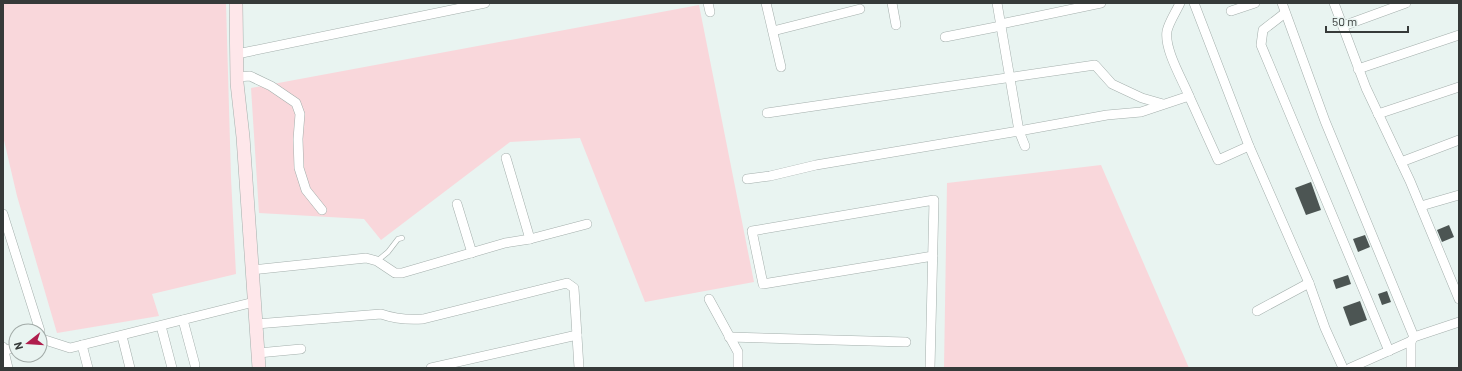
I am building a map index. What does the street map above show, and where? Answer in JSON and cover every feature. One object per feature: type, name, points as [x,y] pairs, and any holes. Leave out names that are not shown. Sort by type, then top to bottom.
[{"type":"street","points":[[236,3],[237,77],[259,368]]},
{"type":"street","points":[[237,54],[485,3]]},
{"type":"street","points":[[708,3],[710,12]]},
{"type":"street","points":[[766,3],[781,66]]},
{"type":"street","points":[[892,3],[896,25]]},
{"type":"street","points":[[997,3],[1019,131],[1025,146]]},
{"type":"street","points":[[945,37],[1101,3]]},
{"type":"street","points":[[1180,3],[1167,31],[1167,43],[1218,160],[1249,146]]},
{"type":"street","points":[[1194,3],[1249,146],[1309,283],[1325,328],[1343,368]]},
{"type":"street","points":[[1231,11],[1255,3]]},
{"type":"street","points":[[1282,3],[1325,121],[1413,339],[1411,368]]},
{"type":"street","points":[[1334,3],[1358,69],[1421,206],[1459,299]]},
{"type":"street","points":[[1343,26],[1406,3]]},
{"type":"street","points":[[773,31],[860,9]]},
{"type":"street","points":[[1285,13],[1263,30],[1261,45],[1389,351]]},
{"type":"street","points":[[1358,69],[1459,35]]},
{"type":"street","points":[[767,113],[1095,65],[1112,84],[1142,98],[1163,104]]},
{"type":"street","points":[[237,77],[250,76],[271,86],[296,103],[300,114],[298,139],[299,168],[306,190],[322,210]]},
{"type":"street","points":[[1378,114],[1459,87]]},
{"type":"street","points":[[747,179],[770,176],[816,165],[1108,115],[1141,112],[1189,96]]},
{"type":"street","points":[[1401,162],[1459,140]]},
{"type":"street","points":[[506,158],[530,239]]},
{"type":"street","points":[[1421,206],[1459,195]]},
{"type":"street","points":[[930,368],[933,256],[934,200],[752,231],[763,284],[933,256]]},
{"type":"street","points":[[457,204],[472,253]]},
{"type":"street","points":[[3,214],[36,323]]},
{"type":"street","points":[[252,270],[366,258],[377,262],[395,273],[402,273],[505,243],[530,239],[587,224]]},
{"type":"street","points":[[256,324],[381,314],[402,319],[423,319],[567,283],[574,288],[579,368]]},
{"type":"street","points":[[1257,311],[1309,283]]},
{"type":"street","points":[[709,299],[738,352],[738,368]]},
{"type":"street","points":[[48,339],[70,348],[254,302]]},
{"type":"street","points":[[184,320],[195,365]]},
{"type":"street","points":[[1350,368],[1413,339],[1459,322]]},
{"type":"street","points":[[161,326],[172,368]]},
{"type":"street","points":[[431,368],[577,334]]},
{"type":"street","points":[[122,336],[130,368]]},
{"type":"street","points":[[729,337],[906,342]]},
{"type":"street","points":[[82,345],[88,368]]},
{"type":"street","points":[[258,353],[301,349]]},
{"type":"street","points":[[3,350],[8,368]]},
{"type":"lane","points":[[377,262],[388,252],[398,239],[402,238]]},
{"type":"shaded area","points":[[3,3],[226,3],[231,178],[236,274],[152,294],[159,316],[57,333],[17,196],[3,136]]},
{"type":"shaded area","points":[[699,5],[754,282],[645,302],[580,138],[510,142],[381,240],[364,219],[259,213],[251,88]]},
{"type":"shaded area","points":[[1101,165],[1189,368],[944,368],[947,183]]},
{"type":"building","points":[[1311,182],[1321,210],[1306,215],[1295,188]]},
{"type":"building","points":[[1449,225],[1454,237],[1442,242],[1437,230]]},
{"type":"building","points":[[1365,235],[1370,247],[1358,252],[1353,239]]},
{"type":"building","points":[[1348,275],[1351,284],[1336,289],[1333,280]]},
{"type":"building","points":[[1387,291],[1391,302],[1382,305],[1378,294]]},
{"type":"building","points":[[1360,301],[1367,320],[1350,326],[1343,307]]}]
